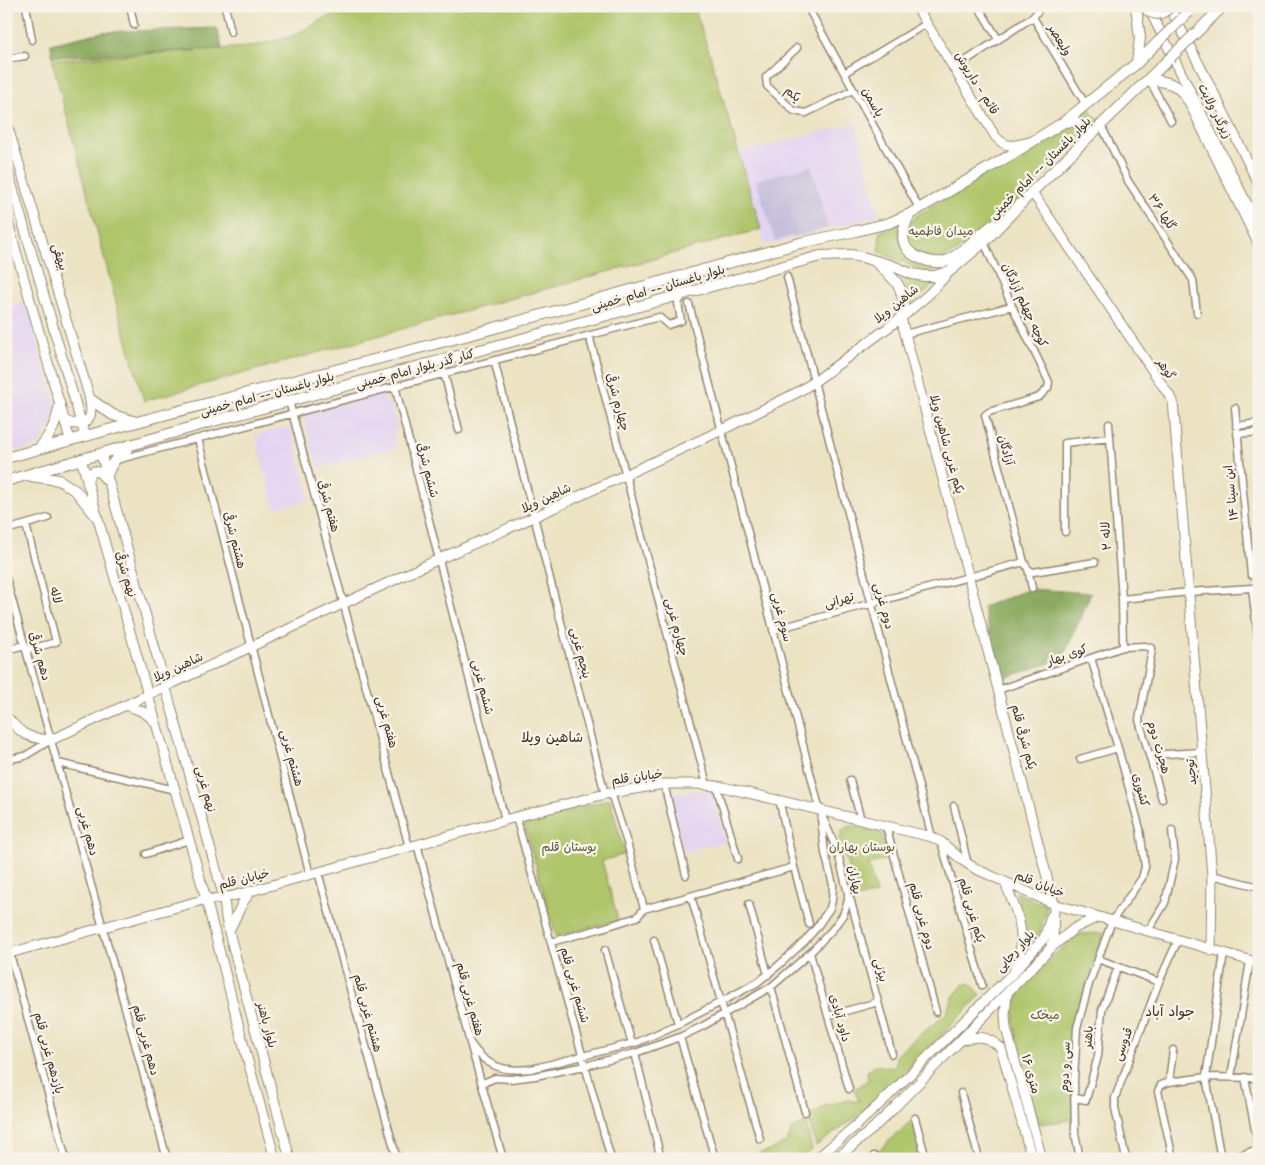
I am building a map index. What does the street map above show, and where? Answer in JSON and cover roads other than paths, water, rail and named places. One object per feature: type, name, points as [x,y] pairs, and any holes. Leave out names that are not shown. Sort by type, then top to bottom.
[{"type":"main road","points":[[1136,6],[1140,38],[1137,63]]},
{"type":"main road","points":[[1144,6],[1149,12],[1157,14],[1164,13],[1170,6]]},
{"type":"main road","name":"بلوار باغستان -- امام خمینی","points":[[6,481],[218,420],[514,341],[820,256],[850,255],[924,276],[935,276],[950,271],[984,242],[1032,192],[1223,6]]},
{"type":"main road","name":"بلوار باغستان -- امام خمینی","points":[[6,458],[463,336],[800,243],[889,223],[910,214],[1064,122],[1137,63],[1192,9]]},
{"type":"main road","points":[[1148,79],[1178,86],[1184,93],[1259,244]]},
{"type":"main road","points":[[1064,122],[1080,122],[1085,132],[1082,143]]},
{"type":"main road","points":[[910,214],[904,224],[904,244],[917,257],[934,262],[944,262],[1012,213]]},
{"type":"main road","points":[[873,260],[901,288],[904,298],[900,318]]},
{"type":"main road","points":[[588,301],[585,311],[587,315],[594,319]]},
{"type":"main road","points":[[563,308],[571,319],[568,326]]},
{"type":"main road","points":[[229,398],[226,406],[232,417]]},
{"type":"main road","points":[[90,399],[114,415],[137,422]]},
{"type":"main road","points":[[211,403],[219,408],[218,420]]},
{"type":"main road","points":[[39,449],[54,426],[60,405]]},
{"type":"main road","points":[[108,479],[109,469],[114,460],[135,444]]},
{"type":"main road","points":[[25,475],[59,480],[76,490],[97,517]]},
{"type":"street","points":[[26,6],[32,40]]},
{"type":"street","points":[[130,6],[134,25]]},
{"type":"street","points":[[226,6],[231,32]]},
{"type":"street","name":"یاسمن","points":[[807,6],[920,208]]},
{"type":"street","name":"قائم - داریوش","points":[[916,6],[1000,142],[1013,146],[1035,141]]},
{"type":"street","points":[[978,6],[998,39]]},
{"type":"street","points":[[1032,17],[1042,6]]},
{"type":"street","name":"زیرگذر ولایت","points":[[1148,6],[1259,228]]},
{"type":"street","name":"زیرگذر ولایت","points":[[1170,6],[1259,185]]},
{"type":"street","name":"ولیعصر","points":[[954,68],[1032,17],[1086,105]]},
{"type":"street","points":[[844,73],[926,24]]},
{"type":"street","name":"یکم","points":[[797,48],[766,77],[767,86],[794,111],[806,113],[854,90]]},
{"type":"street","points":[[6,59],[25,56]]},
{"type":"street","points":[[1148,79],[1171,121]]},
{"type":"street","name":"بیهقی","points":[[6,121],[90,399]]},
{"type":"street","name":"۳۶ گلها","points":[[1101,125],[1128,181],[1193,280],[1197,313]]},
{"type":"street","name":"بیهقی","points":[[6,165],[85,436]]},
{"type":"street","name":"گوهر","points":[[1032,192],[1172,401],[1188,592]]},
{"type":"street","points":[[6,216],[70,440]]},
{"type":"street","name":"کوچه چهلم آزادگان","points":[[984,242],[1012,306],[1048,377]]},
{"type":"street","name":"شاهین ویلا","points":[[6,760],[25,756],[51,740],[439,559],[722,430],[798,392],[900,318],[929,294],[950,271]]},
{"type":"street","name":"دوم غربی","points":[[786,277],[932,837]]},
{"type":"street","name":"کنار گذر بلوار امام خمینی","points":[[114,460],[638,323],[659,318],[668,325],[681,321],[678,303],[685,293]]},
{"type":"street","name":"سوم غربی","points":[[689,304],[820,810]]},
{"type":"street","points":[[905,334],[1012,306]]},
{"type":"street","name":"یکم غربی شاهین ویلا","points":[[900,318],[969,577]]},
{"type":"street","name":"چهارم شرقی","points":[[589,335],[626,474]]},
{"type":"street","points":[[514,341],[517,354]]},
{"type":"street","name":"پنجم غربی","points":[[494,360],[608,793],[628,846],[644,909]]},
{"type":"street","points":[[444,373],[459,430]]},
{"type":"street","name":"آزادگان","points":[[1032,588],[985,416],[989,412],[1039,397],[1048,388],[1048,377]]},
{"type":"street","name":"ششم شرقی","points":[[394,386],[439,559]]},
{"type":"street","points":[[64,420],[73,424],[81,424],[88,419],[91,409],[90,399]]},
{"type":"street","name":"هفتم شرقی","points":[[289,401],[344,603]]},
{"type":"street","name":"ابن سینا ۱۴","points":[[1234,408],[1251,575],[1259,574]]},
{"type":"street","points":[[1236,426],[1259,423]]},
{"type":"street","name":"لاله ۲","points":[[1109,424],[1122,599],[1123,647]]},
{"type":"street","points":[[1237,434],[1259,432]]},
{"type":"street","name":"هشتم شرقی","points":[[198,438],[251,646]]},
{"type":"street","points":[[1065,532],[1064,443],[1110,438]]},
{"type":"street","name":"نهم شرقی","points":[[101,454],[165,687]]},
{"type":"street","name":"نهم شرقی","points":[[81,460],[148,695]]},
{"type":"street","points":[[87,483],[90,473],[94,471],[99,472],[108,479]]},
{"type":"street","name":"چهارم غربی","points":[[626,474],[712,785]]},
{"type":"street","points":[[6,530],[48,518]]},
{"type":"street","name":"لاله","points":[[26,525],[56,642],[26,648]]},
{"type":"street","name":"ششم غربی","points":[[439,559],[505,820]]},
{"type":"street","points":[[1028,568],[1095,562]]},
{"type":"street","name":"تهرانی","points":[[773,630],[969,577],[1028,568]]},
{"type":"street","name":"یکم شرقی قلم","points":[[969,577],[1054,904]]},
{"type":"street","name":"دهم شرقی","points":[[6,578],[51,740]]},
{"type":"street","points":[[1122,599],[1252,588],[1259,648]]},
{"type":"street","name":"توحید","points":[[1188,592],[1212,875],[1211,950]]},
{"type":"street","name":"هفتم غربی","points":[[344,603],[413,846]]},
{"type":"street","name":"هشتم غربی","points":[[251,646],[314,874]]},
{"type":"street","name":"کوی بهار","points":[[998,690],[1123,647],[1145,646]]},
{"type":"street","name":"هجرت دوم","points":[[1145,646],[1152,648],[1152,650],[1139,720],[1162,799]]},
{"type":"street","points":[[6,650],[26,648]]},
{"type":"street","name":"کشوری","points":[[1091,658],[1140,829],[1146,867],[1142,878],[1112,921]]},
{"type":"street","name":"نهم غربی","points":[[165,687],[224,898]]},
{"type":"street","points":[[148,695],[206,899],[275,1159]]},
{"type":"street","points":[[127,706],[138,708],[156,723]]},
{"type":"street","points":[[6,716],[17,729],[28,736],[51,740]]},
{"type":"street","name":"دهم غربی","points":[[51,740],[103,927]]},
{"type":"street","points":[[1080,759],[1118,748]]},
{"type":"street","points":[[1149,755],[1202,752]]},
{"type":"street","points":[[58,763],[175,790]]},
{"type":"street","points":[[850,780],[861,820]]},
{"type":"street","points":[[664,784],[686,874]]},
{"type":"street","name":"خیابان قلم","points":[[8,953],[206,899],[213,900],[251,891],[608,793],[664,784],[712,785],[779,799],[932,837],[941,842],[968,865],[1054,904],[1254,962]]},
{"type":"street","points":[[712,785],[738,859]]},
{"type":"street","points":[[779,799],[809,924]]},
{"type":"street","points":[[954,806],[968,865]]},
{"type":"street","name":"بهاران","points":[[482,1084],[495,1078],[518,1079],[586,1066],[635,1053],[680,1037],[771,988],[820,943],[838,922],[848,901],[848,892],[837,850],[820,810]]},
{"type":"street","name":"بهاران","points":[[470,1043],[478,1055],[504,1069],[531,1070],[632,1044],[678,1024],[758,982],[805,941],[830,908],[833,885],[824,853],[820,810]]},
{"type":"street","name":"ششم غربی قلم","points":[[516,817],[611,1159]]},
{"type":"street","name":"دوم غربی قلم","points":[[886,826],[936,1012]]},
{"type":"street","points":[[1148,931],[1164,903],[1175,859],[1172,830]]},
{"type":"street","points":[[146,854],[189,840]]},
{"type":"street","name":"یکم غربی قلم","points":[[941,842],[982,985]]},
{"type":"street","name":"هفتم غربی قلم","points":[[413,846],[503,1159]]},
{"type":"street","points":[[824,853],[829,846],[837,850]]},
{"type":"street","points":[[551,942],[637,918],[644,909],[794,867]]},
{"type":"street","name":"هشتم غربی قلم","points":[[314,874],[397,1159]]},
{"type":"street","points":[[1212,875],[1259,888]]},
{"type":"street","points":[[1005,883],[1015,908],[1021,931],[1021,951],[1014,972]]},
{"type":"street","points":[[229,932],[243,902],[251,891]]},
{"type":"street","name":"بیژنی","points":[[848,892],[892,1054]]},
{"type":"street","points":[[691,896],[760,1139]]},
{"type":"street","name":"بلوار باهنر","points":[[224,898],[229,932],[290,1159]]},
{"type":"street","points":[[749,904],[768,975]]},
{"type":"street","name":"بلوار رجایی","points":[[819,1158],[877,1106],[1014,972],[1044,938],[1054,904]]},
{"type":"street","name":"بلوار رجایی","points":[[836,1159],[882,1120],[1053,946],[1054,904]]},
{"type":"street","points":[[1044,938],[1053,946],[1075,928],[1098,917]]},
{"type":"street","name":"سی و دوم","points":[[1080,1159],[1075,1133],[1074,1080],[1077,1028],[1089,984],[1112,921]]},
{"type":"street","name":"دهم غربی قلم","points":[[103,927],[167,1159]]},
{"type":"street","name":"یازدهم غربی قلم","points":[[6,939],[8,953],[66,1159]]},
{"type":"street","points":[[654,940],[678,1024]]},
{"type":"street","name":"قدوسی","points":[[1126,1159],[1115,1108],[1115,1098],[1159,982],[1178,940]]},
{"type":"street","points":[[605,950],[632,1044]]},
{"type":"street","name":"داود آبادی","points":[[810,953],[849,1089]]},
{"type":"street","points":[[1221,1159],[1206,1077],[1224,953]]},
{"type":"street","points":[[1098,959],[1159,982]]},
{"type":"street","points":[[1231,1077],[1254,962]]},
{"type":"street","name":"باهنر","points":[[1075,1098],[1086,1100],[1098,1056],[1102,1010],[1118,967]]},
{"type":"street","points":[[771,988],[805,1112]]},
{"type":"street","name":"۱۶ متری","points":[[1007,994],[1006,1028],[1042,1159]]},
{"type":"street","points":[[828,1016],[878,1002]]},
{"type":"street","name":"۱۶ متری","points":[[961,1040],[975,1036],[984,1037],[1001,1048],[1032,1159]]},
{"type":"street","points":[[680,1037],[715,1159]]},
{"type":"street","points":[[1166,1083],[1173,1050]]},
{"type":"street","points":[[635,1053],[661,1159]]},
{"type":"street","points":[[1173,1159],[1158,1091],[1159,1087],[1166,1083],[1206,1077],[1259,1078]]},
{"type":"street","points":[[1229,1159],[1259,1150],[1245,1077]]},
{"type":"street","points":[[961,1093],[979,1159]]},
{"type":"street","points":[[915,1118],[926,1159]]},
{"type":"district","name":"شاهین ویلا","points":[[552,737]]},
{"type":"district","name":"جواد آباد","points":[[1170,1011]]},
{"type":"park label","name":"میدان فاطمیه","points":[[941,231]]},
{"type":"park label","name":"بوستان قلم","points":[[569,847]]},
{"type":"park label","name":"بوستان بهاران","points":[[862,847]]},
{"type":"park label","name":"میخک","points":[[1045,1015]]}]
